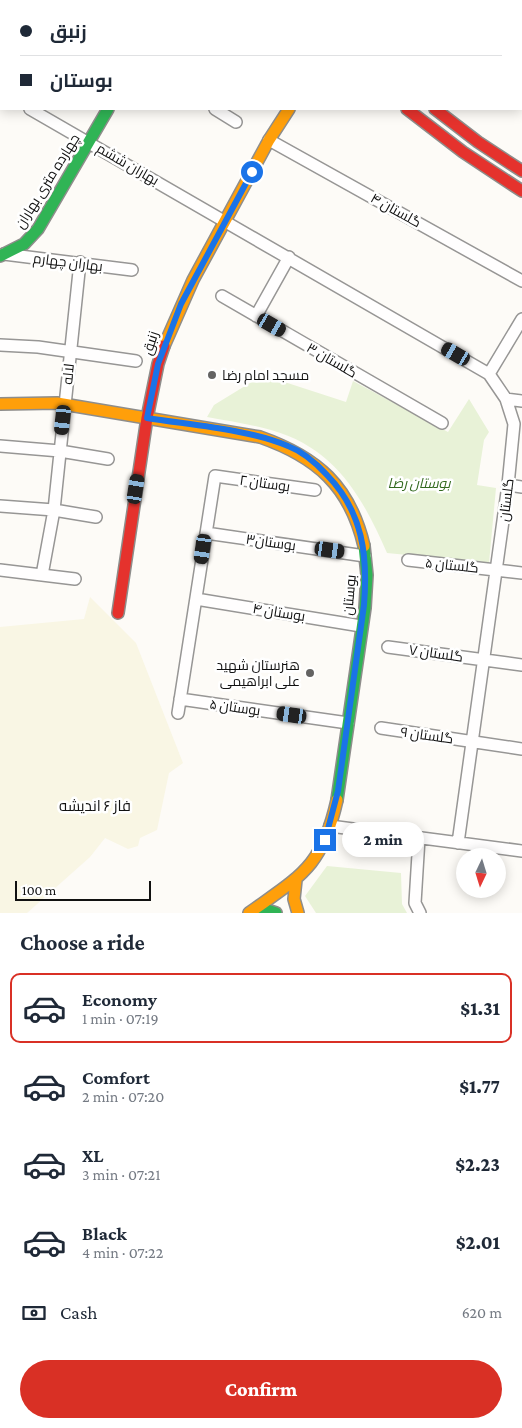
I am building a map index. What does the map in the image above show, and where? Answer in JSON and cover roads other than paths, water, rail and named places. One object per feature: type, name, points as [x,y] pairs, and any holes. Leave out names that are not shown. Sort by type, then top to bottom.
[{"type":"street","name":"بهاران ششم","points":[[32,110],[226,221]]},
{"type":"street","name":"چهارده متری بهاران","points":[[2,255],[24,244],[38,229],[107,110]]},
{"type":"street","points":[[217,110],[236,122]]},
{"type":"street","name":"زنبق","points":[[118,613],[147,418],[158,364],[169,332],[185,296],[269,140],[288,110]]},
{"type":"street","points":[[407,110],[433,132],[473,161],[522,191]]},
{"type":"street","points":[[436,110],[478,142],[522,171]]},
{"type":"street","name":"گلستان ۴","points":[[269,140],[522,281]]},
{"type":"street","name":"گلستان","points":[[226,221],[489,374],[506,399],[514,424],[508,485],[458,843]]},
{"type":"street","name":"بهاران چهارم","points":[[2,255],[80,262],[132,270]]},
{"type":"street","points":[[256,316],[289,257]]},
{"type":"street","name":"لاله","points":[[42,575],[54,510],[80,262]]},
{"type":"street","name":"گلستان ۳","points":[[222,296],[442,423]]},
{"type":"street","points":[[489,374],[522,319]]},
{"type":"street","points":[[0,345],[70,351],[136,361]]},
{"type":"street","points":[[506,399],[522,401]]},
{"type":"street","name":"بوستان","points":[[0,404],[65,404],[260,437],[301,452],[317,464],[343,494],[358,522],[367,575],[348,723],[330,826],[320,852],[296,880],[254,910]]},
{"type":"street","points":[[0,446],[60,451],[108,459]]},
{"type":"street","name":"بوستان ۲","points":[[206,533],[215,476],[315,490]]},
{"type":"street","points":[[508,485],[522,487]]},
{"type":"street","points":[[0,506],[54,510],[96,517]]},
{"type":"street","points":[[178,713],[206,533]]},
{"type":"street","name":"بوستان۳","points":[[206,533],[365,556]]},
{"type":"street","name":"گلستان ۵","points":[[408,560],[522,573]]},
{"type":"street","points":[[0,570],[75,579]]},
{"type":"street","name":"بوستان ۴","points":[[196,599],[361,626]]},
{"type":"street","name":"گلستان ۷","points":[[388,647],[522,665]]},
{"type":"street","name":"بوستان ۵","points":[[180,699],[348,723]]},
{"type":"street","name":"گلستان ۹","points":[[381,728],[522,749]]},
{"type":"street","points":[[330,826],[522,851]]},
{"type":"street","points":[[419,838],[415,903],[420,913]]},
{"type":"street","points":[[296,880],[294,900],[298,913]]},
{"type":"street","points":[[254,910],[276,913]]},
{"type":"place","name":"مسجد امام رضا","points":[[212,375]]},
{"type":"place","name":"هنرستان شهید علی ابراهیمی","points":[[310,673]]},
{"type":"district","name":"فاز ۶ اندیشه","points":[[95,806]]},
{"type":"park label","name":"بوستان رضا","points":[[419,483]]}]
